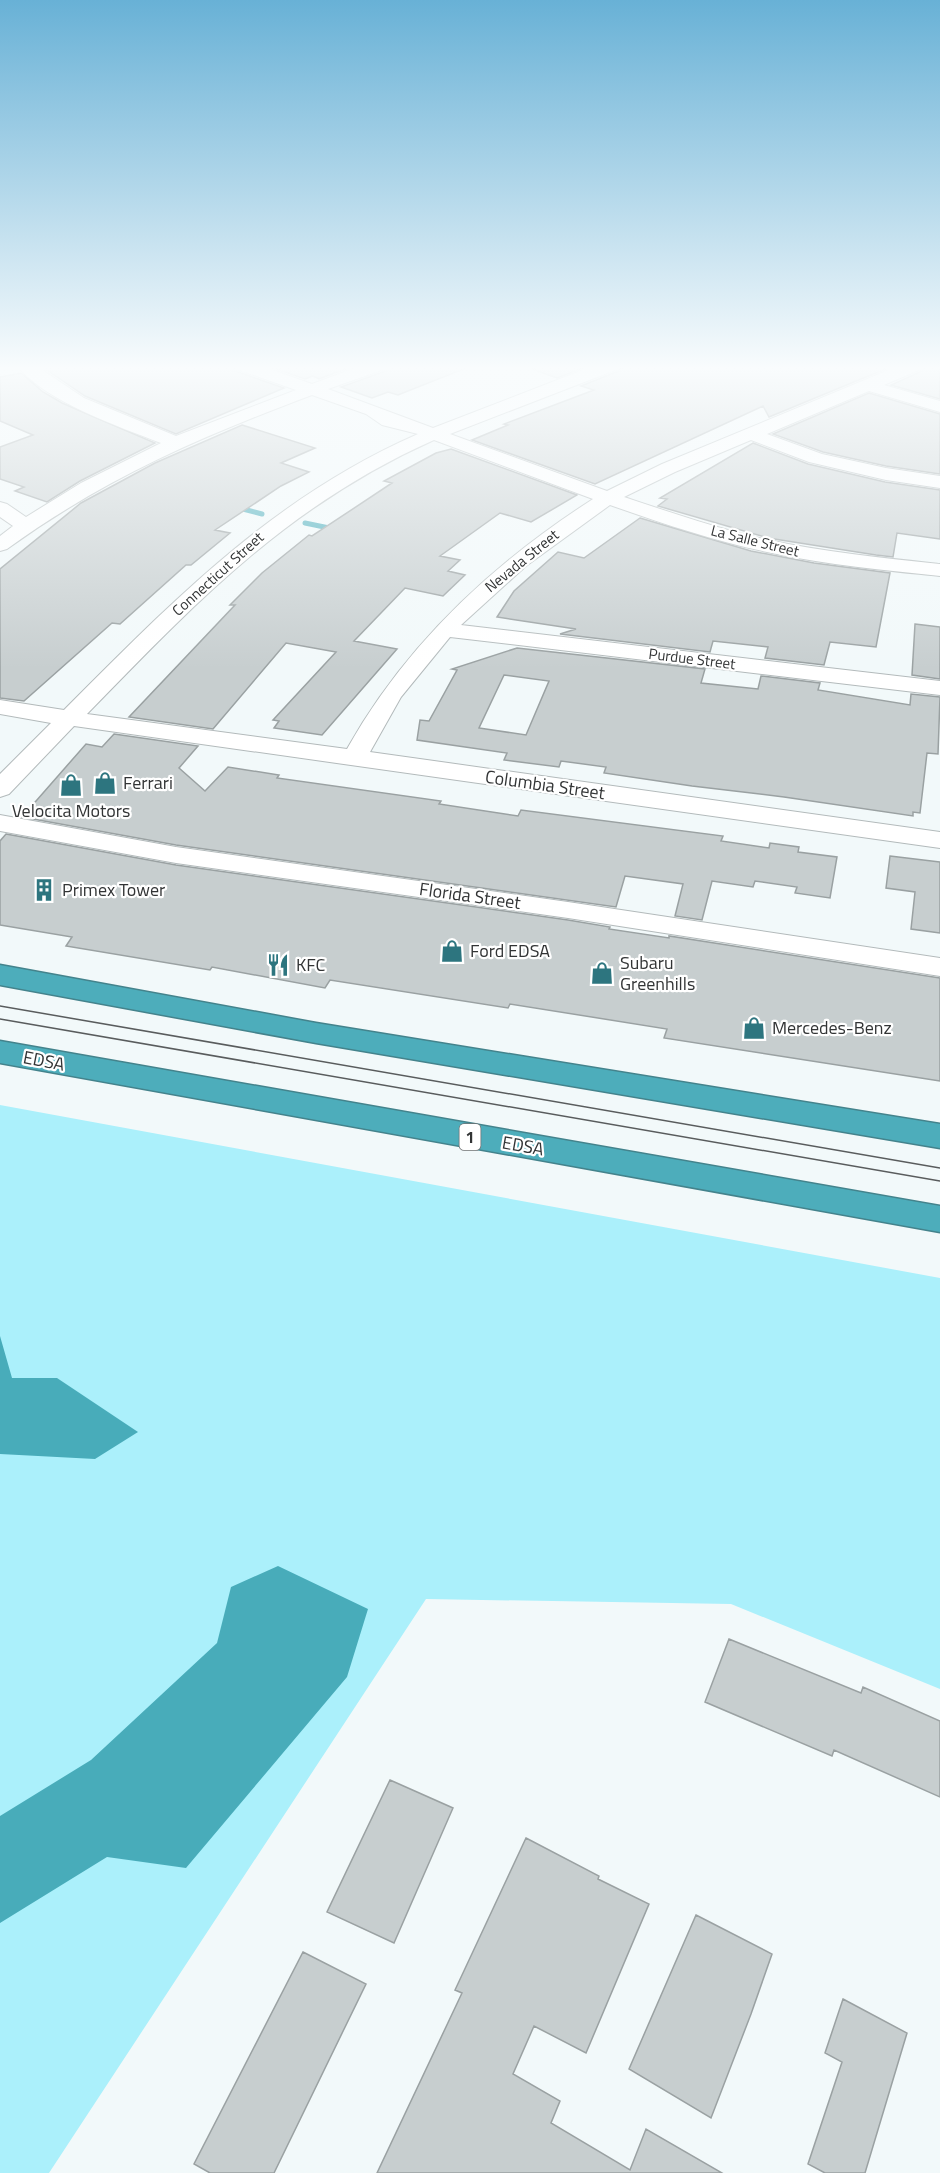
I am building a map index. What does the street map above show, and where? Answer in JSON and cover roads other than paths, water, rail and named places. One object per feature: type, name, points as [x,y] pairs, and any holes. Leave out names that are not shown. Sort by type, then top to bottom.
[{"type":"highway","points":[[0,975],[316,1033],[940,1136]]},
{"type":"highway","name":"EDSA","points":[[0,1052],[940,1219]]},
{"type":"street","points":[[0,545],[25,525],[130,466]]},
{"type":"street","name":"Connecticut Street","points":[[0,789],[73,713],[239,553],[283,519],[367,466]]},
{"type":"street","name":"La Salle Street","points":[[522,466],[609,498],[748,541],[806,554],[940,570]]},
{"type":"street","name":"Nevada Street","points":[[354,758],[392,693],[444,630],[503,574],[547,538],[609,498],[673,466]]},
{"type":"street","points":[[853,466],[940,482]]},
{"type":"street","points":[[0,508],[25,525]]},
{"type":"street","name":"Purdue Street","points":[[444,630],[940,688]]},
{"type":"street","name":"Columbia Street","points":[[0,707],[73,713],[110,725],[150,728],[940,840]]},
{"type":"street","name":"Florida Street","points":[[0,823],[176,855],[579,911],[940,967]]},
{"type":"waterway","points":[[235,507],[262,514]]},
{"type":"waterway","points":[[305,523],[334,529]]},
{"type":"tram line","points":[[0,1006],[940,1168]]},
{"type":"tram line","points":[[0,1019],[940,1181]]},
{"type":"place","name":"Ferrari","points":[[105,783]]},
{"type":"place","name":"Velocita Motors","points":[[71,785]]},
{"type":"place","name":"Primex Tower","points":[[44,890]]},
{"type":"place","name":"Ford EDSA","points":[[452,951]]},
{"type":"place","name":"KFC","points":[[278,965]]},
{"type":"place","name":"Subaru Greenhills","points":[[602,973]]},
{"type":"place","name":"Mercedes-Benz","points":[[754,1028]]}]
